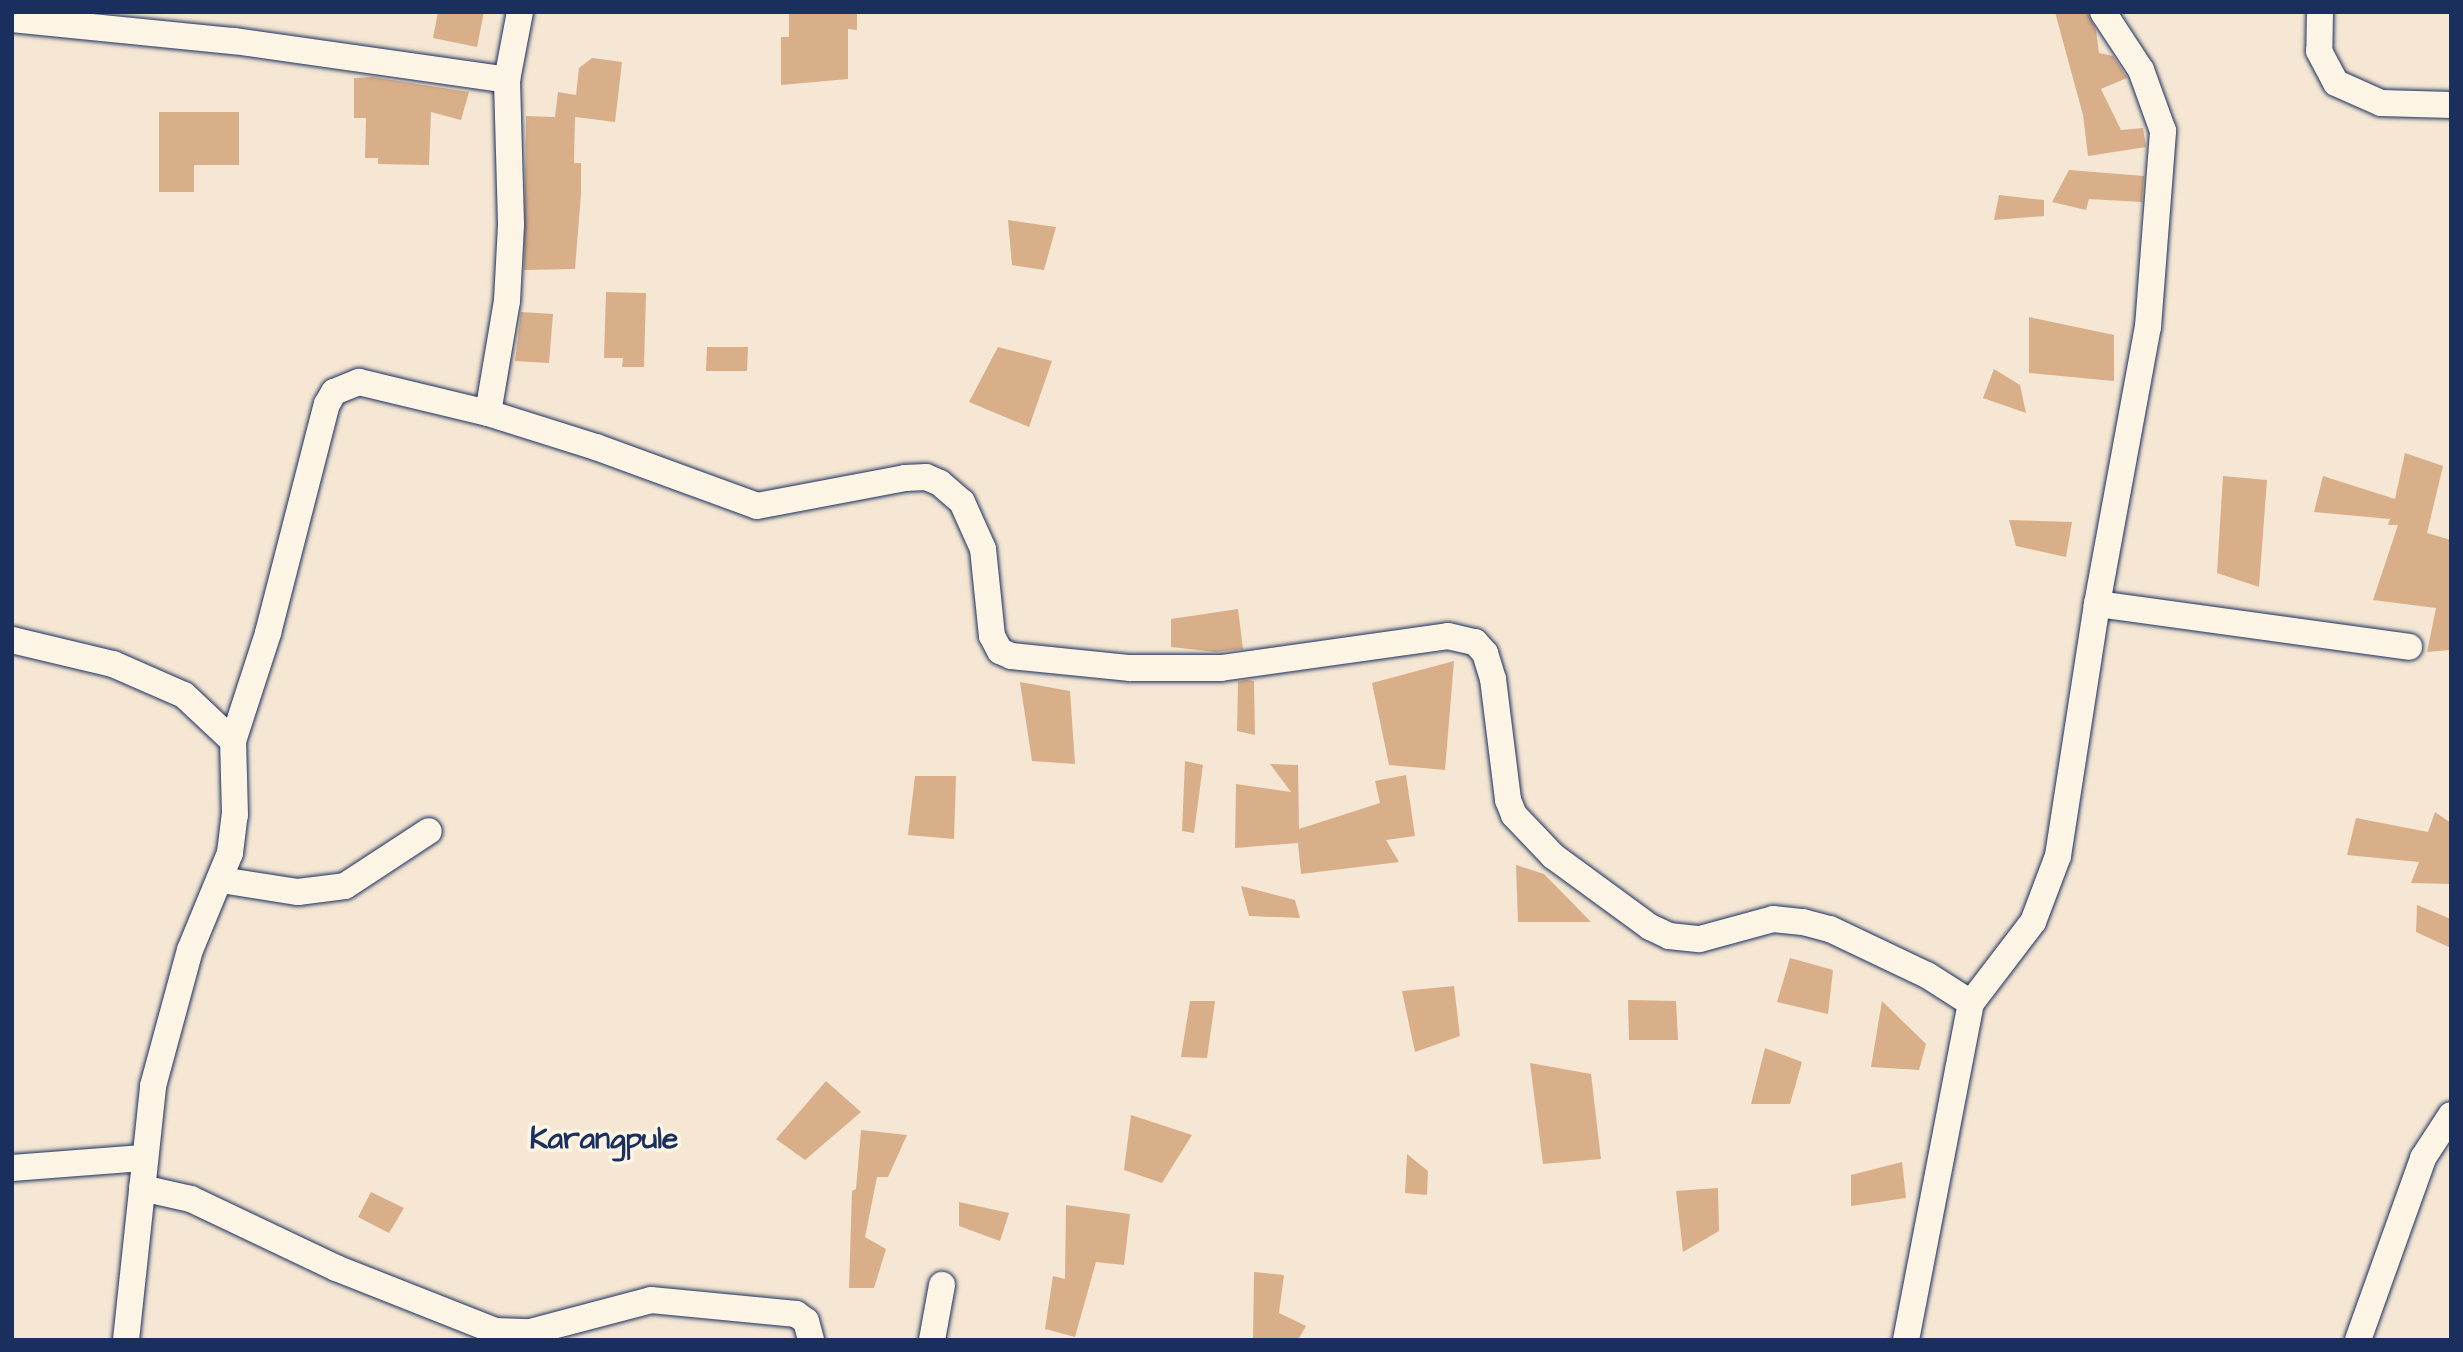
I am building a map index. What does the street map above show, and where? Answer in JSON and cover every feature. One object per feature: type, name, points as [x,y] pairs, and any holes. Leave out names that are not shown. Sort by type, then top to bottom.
[{"type":"street","points":[[488,413],[507,301],[510,250],[508,80],[520,12]]},
{"type":"street","points":[[1906,1340],[1971,1003],[2032,922],[2050,881],[2072,774],[2098,604],[2148,327],[2163,131],[2141,71],[2103,12]]},
{"type":"street","points":[[2320,12],[2319,51],[2336,83],[2381,103],[2451,105]]},
{"type":"street","points":[[12,19],[234,40],[508,80]]},
{"type":"street","points":[[126,1340],[143,1158],[153,1086],[190,950],[221,880],[235,815],[233,741],[268,633],[327,404],[334,392],[359,382],[488,413],[596,447],[757,506],[905,478],[926,477],[940,483],[962,502],[983,549],[992,636],[1000,651],[1011,656],[1129,668],[1222,668],[1448,636],[1475,642],[1485,653],[1493,679],[1508,800],[1514,815],[1553,856],[1650,927],[1668,936],[1700,939],[1773,919],[1802,922],[1830,929],[1927,975],[1971,1003]]},
{"type":"street","points":[[2098,604],[2409,647]]},
{"type":"street","points":[[12,640],[113,664],[174,690],[233,741]]},
{"type":"street","points":[[221,880],[298,892],[345,886],[429,831]]},
{"type":"street","points":[[2358,1340],[2423,1158],[2451,1115]]},
{"type":"street","points":[[12,1168],[143,1158]]},
{"type":"street","points":[[142,1188],[191,1199],[336,1268],[495,1331],[530,1332],[651,1300],[796,1314],[806,1321],[811,1340]]},
{"type":"street","points":[[932,1340],[942,1285]]},
{"type":"building","points":[[438,12],[484,12],[477,47],[433,38]]},
{"type":"building","points":[[789,12],[857,12],[857,30],[848,29],[848,79],[781,85],[781,37],[789,37]]},
{"type":"building","points":[[2055,12],[2087,12],[2096,30],[2099,53],[2113,56],[2127,78],[2101,89],[2121,130],[2143,128],[2146,147],[2088,156],[2083,115]]},
{"type":"building","points":[[592,58],[622,62],[615,122],[575,117],[574,163],[581,163],[581,194],[575,269],[524,270],[526,116],[555,117],[558,92],[576,95],[579,68]]},
{"type":"building","points":[[372,77],[469,92],[461,120],[431,112],[429,165],[378,164],[378,158],[365,158],[366,118],[354,118],[354,78]]},
{"type":"building","points":[[159,112],[239,112],[239,165],[194,165],[194,192],[159,192]]},
{"type":"building","points":[[2069,170],[2144,176],[2142,202],[2089,199],[2086,210],[2052,202]]},
{"type":"building","points":[[1999,195],[2044,200],[2044,216],[1994,220]]},
{"type":"building","points":[[1008,220],[1056,227],[1044,270],[1012,265]]},
{"type":"building","points":[[606,292],[646,293],[644,367],[622,367],[623,358],[604,358]]},
{"type":"building","points":[[521,312],[553,314],[549,363],[515,361]]},
{"type":"building","points":[[2029,317],[2114,335],[2114,381],[2029,373]]},
{"type":"building","points":[[707,347],[748,347],[747,371],[706,371]]},
{"type":"building","points":[[998,347],[1052,361],[1029,427],[969,402]]},
{"type":"building","points":[[1994,369],[2020,385],[2026,413],[1983,398]]},
{"type":"building","points":[[2405,453],[2443,466],[2427,533],[2451,540],[2451,650],[2427,652],[2436,608],[2373,600],[2398,525],[2388,525],[2390,519],[2314,512],[2323,476],[2395,499]]},
{"type":"building","points":[[2223,476],[2267,480],[2259,587],[2217,573]]},
{"type":"building","points":[[2009,520],[2072,522],[2066,557],[2016,546]]},
{"type":"building","points":[[1238,609],[1243,649],[1216,652],[1171,647],[1171,619]]},
{"type":"building","points":[[1454,661],[1445,770],[1389,765],[1372,683]]},
{"type":"building","points":[[1254,681],[1255,735],[1237,731],[1238,682]]},
{"type":"building","points":[[1020,682],[1070,691],[1075,764],[1032,761]]},
{"type":"building","points":[[1185,761],[1203,765],[1194,833],[1182,831]]},
{"type":"building","points":[[1270,764],[1298,765],[1299,829],[1380,803],[1375,781],[1406,775],[1415,836],[1386,840],[1399,862],[1301,874],[1298,843],[1235,848],[1236,784],[1291,792]]},
{"type":"building","points":[[915,776],[956,776],[954,839],[908,835]]},
{"type":"building","points":[[2435,812],[2451,823],[2451,884],[2411,883],[2419,862],[2347,855],[2356,818],[2428,832]]},
{"type":"building","points":[[1516,865],[1544,874],[1591,922],[1518,922]]},
{"type":"building","points":[[1241,886],[1295,900],[1300,918],[1249,916]]},
{"type":"building","points":[[2417,905],[2451,919],[2451,948],[2416,932]]},
{"type":"building","points":[[1790,958],[1833,970],[1828,1014],[1777,1002]]},
{"type":"building","points":[[1454,986],[1460,1036],[1415,1052],[1402,991]]},
{"type":"building","points":[[1628,1000],[1676,1001],[1678,1040],[1629,1040]]},
{"type":"building","points":[[1190,1001],[1215,1001],[1207,1058],[1181,1057]]},
{"type":"building","points":[[1882,1001],[1926,1044],[1919,1070],[1871,1067]]},
{"type":"building","points":[[1765,1048],[1802,1062],[1790,1104],[1751,1104]]},
{"type":"building","points":[[1530,1063],[1591,1074],[1601,1159],[1543,1164]]},
{"type":"building","points":[[826,1081],[861,1112],[805,1160],[776,1139]]},
{"type":"building","points":[[1131,1115],[1192,1135],[1162,1183],[1124,1170]]},
{"type":"building","points":[[861,1130],[907,1135],[888,1177],[877,1177],[865,1237],[886,1249],[874,1288],[849,1288],[852,1191],[856,1189]]},
{"type":"building","points":[[1407,1154],[1428,1171],[1427,1195],[1405,1193]]},
{"type":"building","points":[[1902,1162],[1906,1198],[1851,1206],[1851,1175]]},
{"type":"building","points":[[1718,1188],[1719,1231],[1683,1252],[1676,1191]]},
{"type":"building","points":[[371,1192],[404,1208],[389,1233],[358,1217]]},
{"type":"building","points":[[959,1202],[1009,1213],[1000,1241],[959,1226]]},
{"type":"building","points":[[1066,1205],[1130,1214],[1124,1265],[1096,1262],[1075,1337],[1045,1329],[1053,1276],[1065,1279]]},
{"type":"building","points":[[1254,1272],[1284,1275],[1279,1313],[1306,1326],[1298,1340],[1253,1340]]},
{"type":"district","name":"Karangpule","points":[[604,1139]]}]
